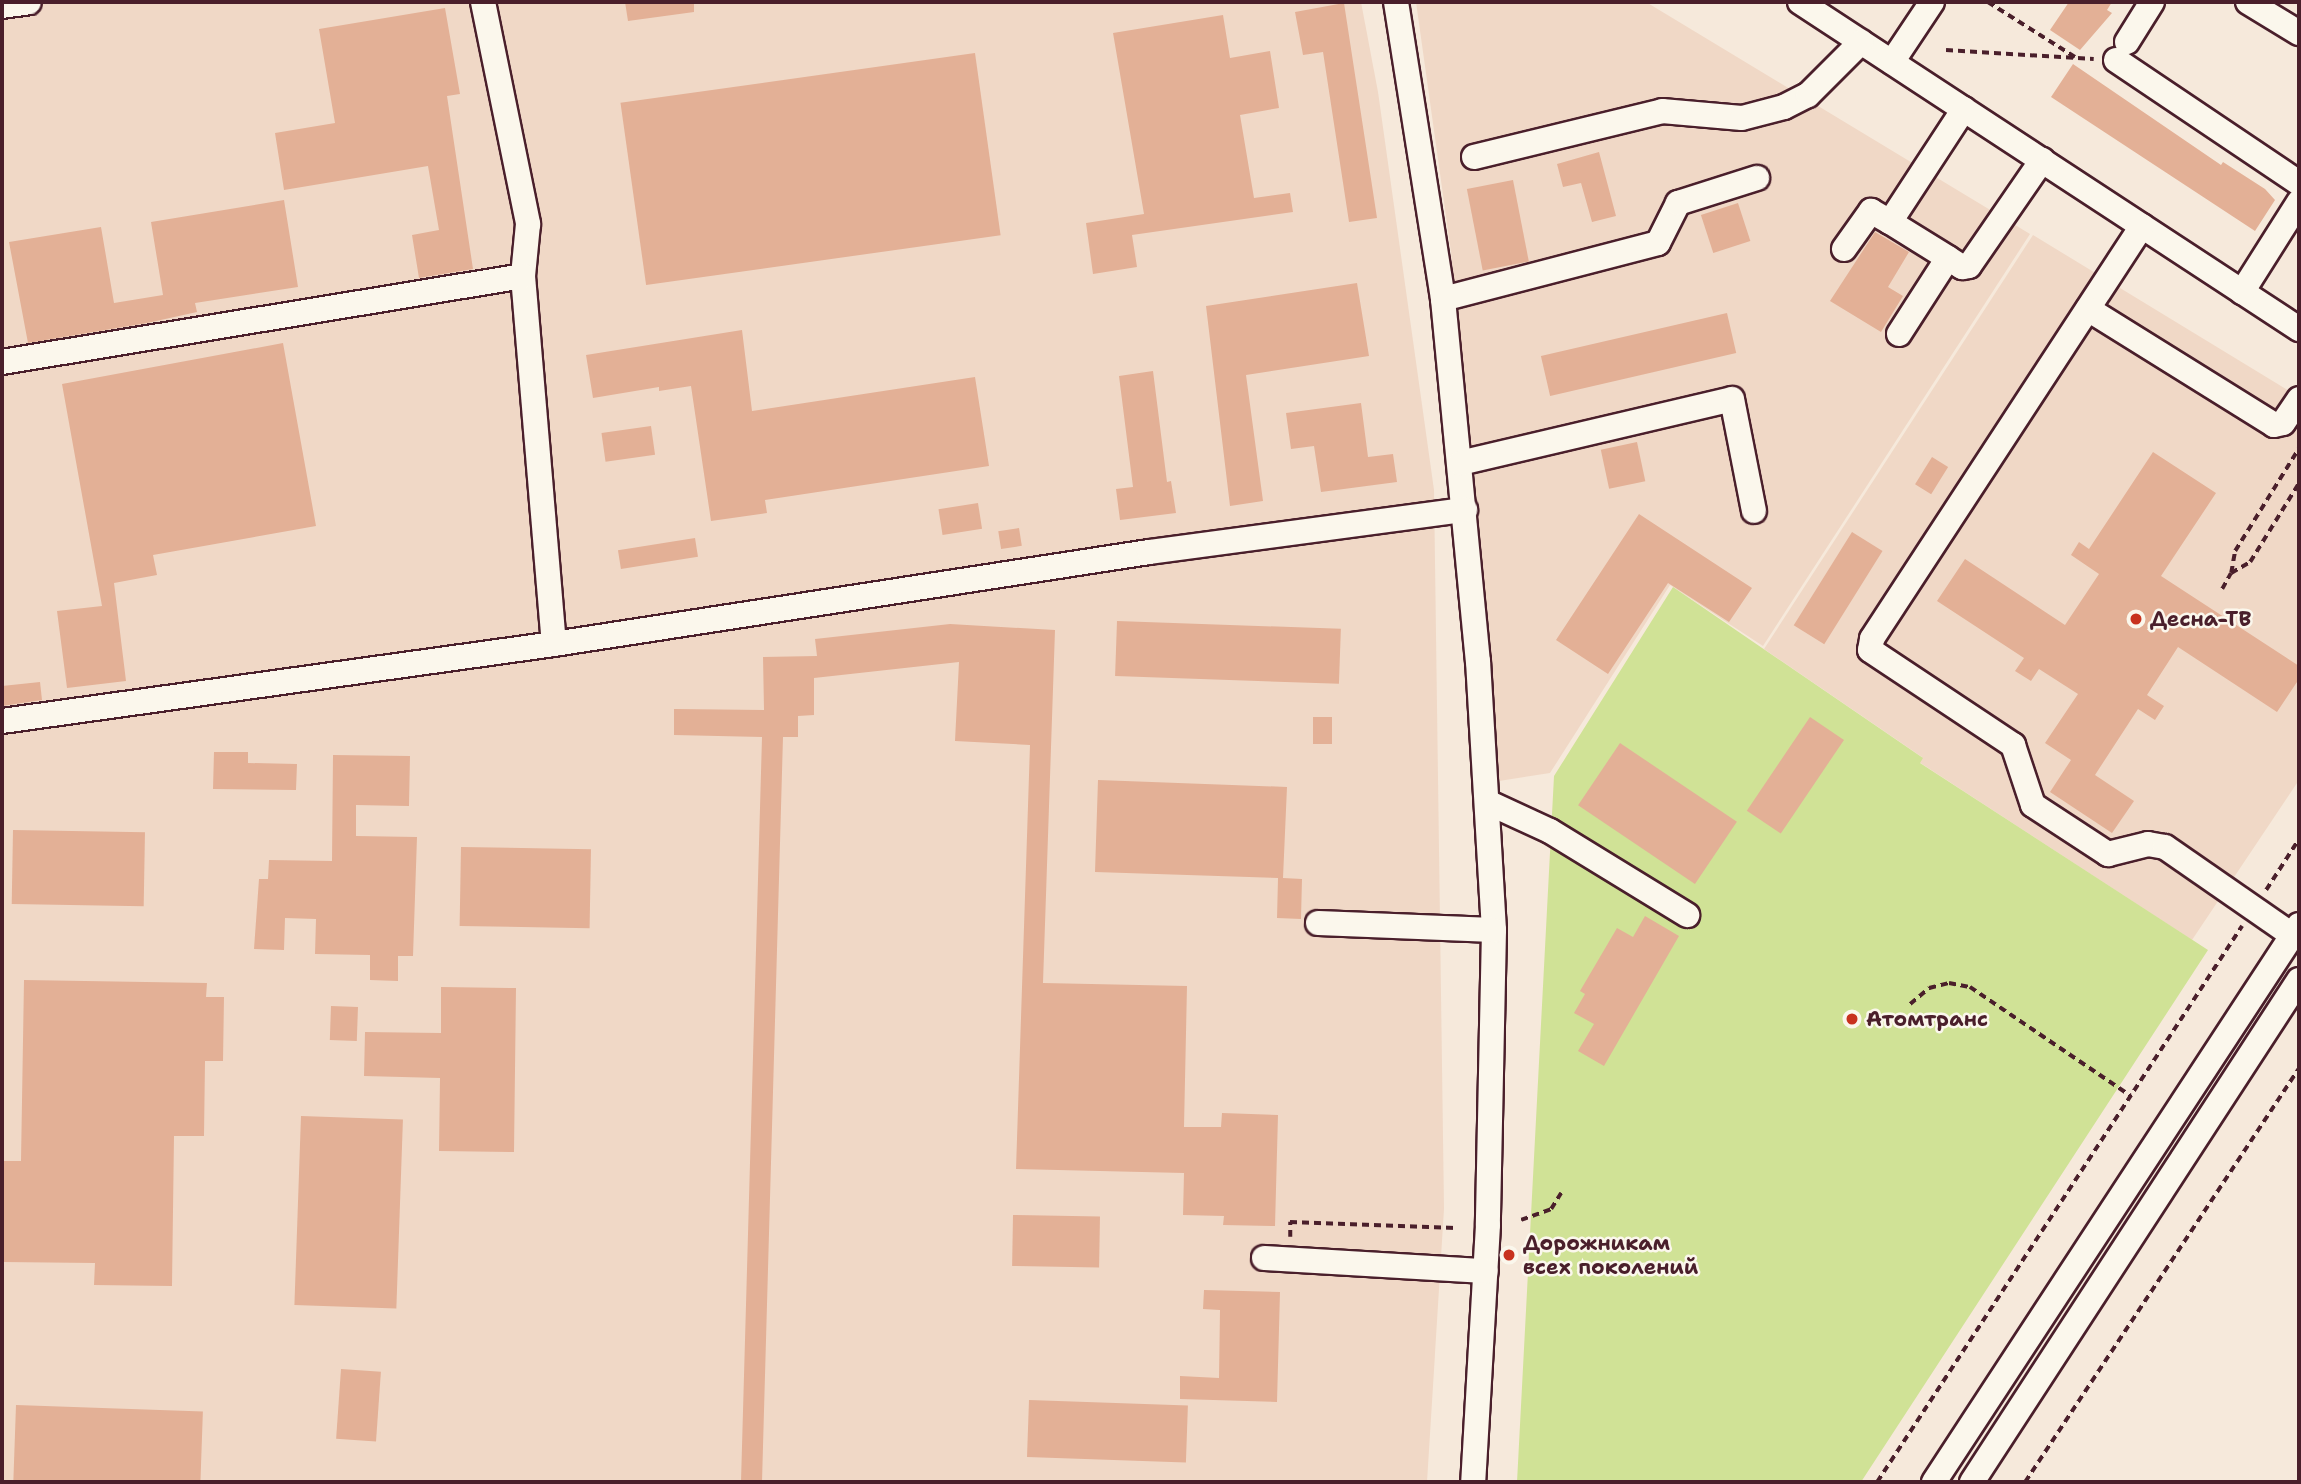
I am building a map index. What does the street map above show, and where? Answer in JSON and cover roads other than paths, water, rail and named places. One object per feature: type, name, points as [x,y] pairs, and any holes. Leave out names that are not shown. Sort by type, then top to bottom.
[{"type":"street","points":[[2,6],[29,2]]},
{"type":"street","points":[[483,2],[528,224],[523,276],[554,644]]},
{"type":"street","points":[[1396,2],[1443,299],[1465,510],[1488,802],[1494,930],[1486,1271],[1473,1482]]},
{"type":"street","points":[[1892,62],[1932,2]]},
{"type":"street","points":[[2152,2],[2121,51],[2299,183]]},
{"type":"street","points":[[2248,2],[2299,33]]},
{"type":"street","points":[[1809,4],[1892,62],[2299,330]]},
{"type":"street","points":[[1474,157],[1662,111],[1742,118],[1784,107],[1808,95],[1861,41]]},
{"type":"street","points":[[1890,222],[1964,109]]},
{"type":"street","points":[[1844,249],[1871,211],[1962,267],[1969,266],[2042,160]]},
{"type":"street","points":[[1443,299],[1658,243],[1678,203],[1757,178]]},
{"type":"street","points":[[2242,292],[2299,202]]},
{"type":"street","points":[[1934,1482],[2296,930],[2165,847],[2148,844],[2108,853],[2033,806],[2013,745],[1870,650],[1872,639],[2141,226]]},
{"type":"street","points":[[1899,334],[1948,258]]},
{"type":"street","points":[[2,362],[523,276]]},
{"type":"street","points":[[2088,309],[2274,425],[2283,423],[2299,399]]},
{"type":"street","points":[[1460,463],[1732,399],[1754,511]]},
{"type":"street","points":[[2,721],[554,644],[1149,552],[1465,510]]},
{"type":"street","points":[[1488,802],[1550,831],[1687,915]]},
{"type":"street","points":[[1318,923],[1494,930]]},
{"type":"street","points":[[1972,1482],[2299,980]]},
{"type":"street","points":[[1264,1258],[1486,1271]]},
{"type":"street","points":[[1986,1404],[2012,1421]]},
{"type":"place","name":"Десна-ТВ","points":[[2136,619]]},
{"type":"place","name":"Атомтранс","points":[[1852,1019]]},
{"type":"place","name":"Дорожникам всех поколений","points":[[1509,1255]]}]
